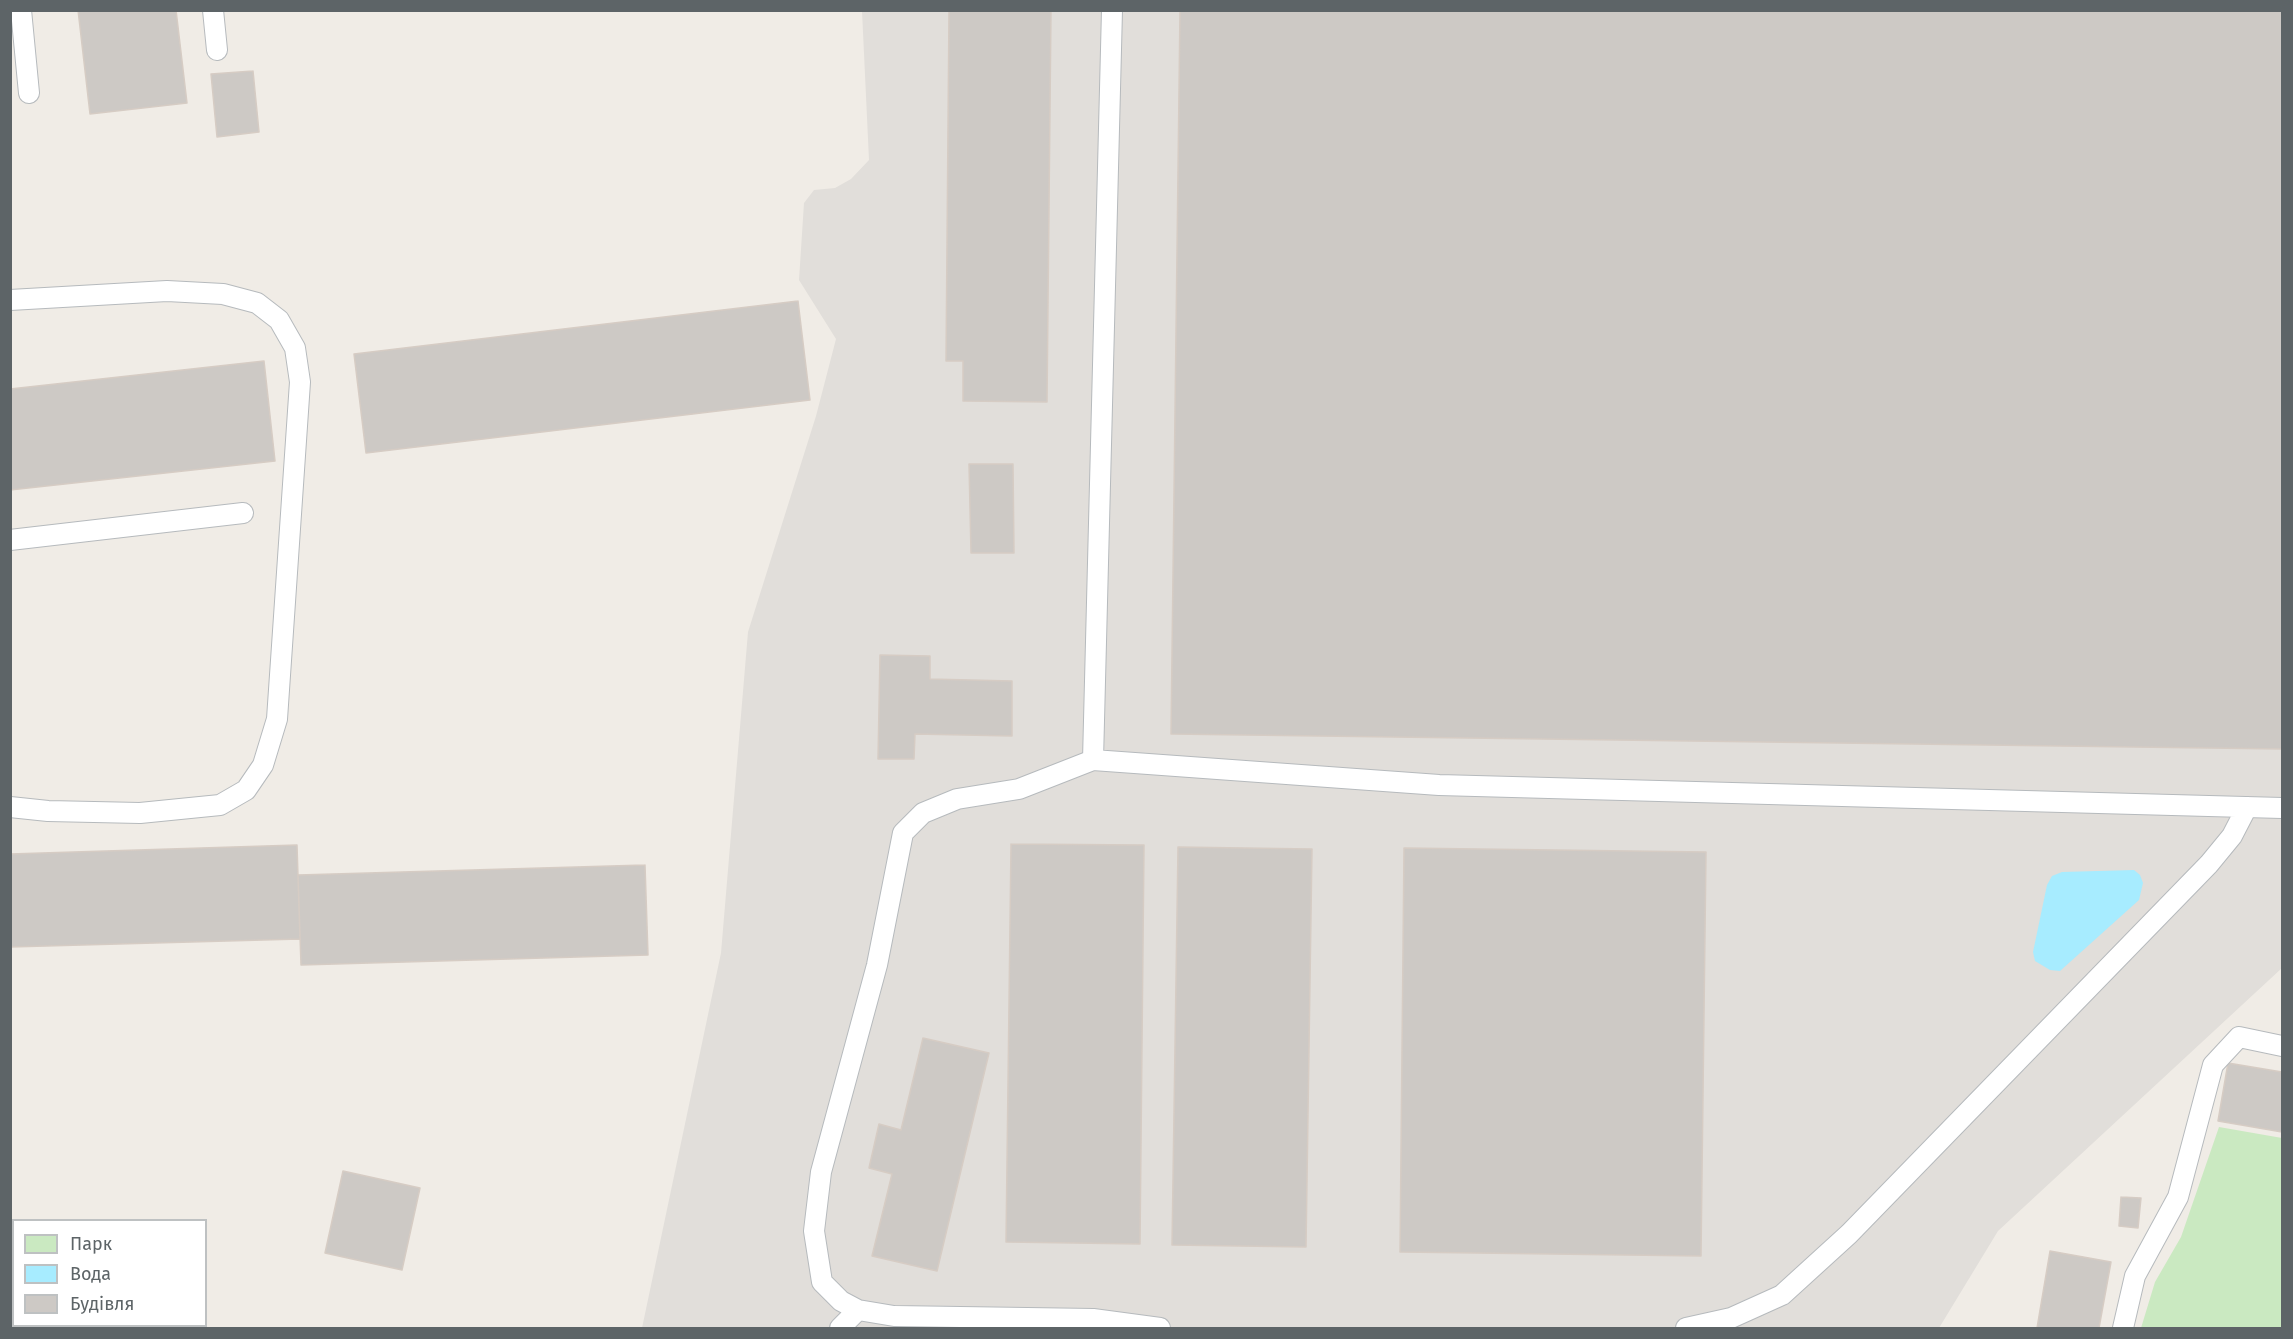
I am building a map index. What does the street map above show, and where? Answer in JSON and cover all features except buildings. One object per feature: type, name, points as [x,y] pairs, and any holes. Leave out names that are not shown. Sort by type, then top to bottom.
[{"type":"lane","points":[[21,10],[29,93]]},
{"type":"lane","points":[[213,10],[217,50]]},
{"type":"lane","points":[[1092,760],[1112,10]]},
{"type":"lane","points":[[10,300],[167,291],[223,294],[257,303],[279,320],[294,348],[300,382],[277,719],[263,765],[246,790],[220,805],[140,813],[48,811],[10,807]]},
{"type":"lane","points":[[10,540],[243,513]]},
{"type":"lane","points":[[1160,1329],[1093,1319],[967,1323],[894,1317],[858,1310],[841,1301],[822,1282],[814,1231],[821,1172],[877,965],[903,833],[923,813],[957,799],[1019,789],[1092,760],[1439,785],[2283,808]]},
{"type":"lane","points":[[1686,1329],[1731,1318],[1782,1295],[1849,1234],[2209,864],[2232,836],[2247,807]]},
{"type":"lane","points":[[2123,1329],[2135,1276],[2178,1197],[2213,1065],[2239,1037],[2283,1046]]},
{"type":"lane","points":[[840,1329],[858,1310]]},
{"type":"shaded area","points":[[862,11],[2282,11],[2282,968],[1998,1231],[1939,1328],[642,1328],[721,953],[748,632],[816,416],[836,339],[799,280],[804,203],[814,190],[835,188],[851,179],[869,160]]},
{"type":"green space","points":[[2219,1127],[2282,1138],[2281,1328],[2141,1328],[2155,1282],[2181,1237]]},
{"type":"water","points":[[2134,870],[2140,875],[2143,883],[2139,900],[2060,971],[2050,970],[2035,961],[2033,952],[2047,885],[2052,876],[2062,872]]}]
